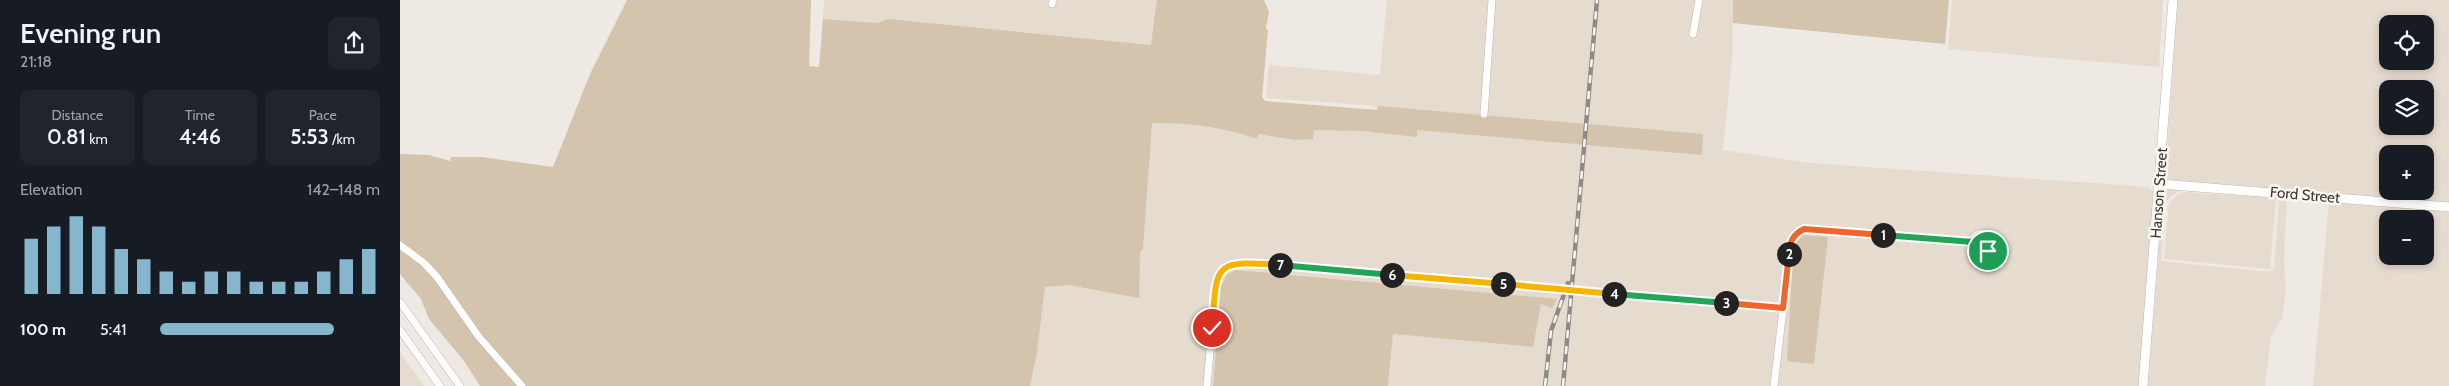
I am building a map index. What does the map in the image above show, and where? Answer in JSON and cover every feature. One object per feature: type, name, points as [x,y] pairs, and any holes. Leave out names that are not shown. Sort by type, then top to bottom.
[{"type":"street","points":[[1484,114],[1492,0]]},
{"type":"street","points":[[1693,34],[1699,0]]},
{"type":"street","name":"Hanson Street","points":[[2143,386],[2174,0]]},
{"type":"street","name":"Ford Street","points":[[2160,184],[2449,207]]},
{"type":"street","points":[[1774,386],[1790,242],[1796,233],[1804,229],[1973,242]]},
{"type":"street","points":[[400,245],[424,263],[437,277],[479,337],[522,386]]},
{"type":"street","points":[[1207,386],[1216,281],[1219,273],[1226,266],[1238,263],[1783,308]]},
{"type":"street","points":[[400,302],[460,386]]},
{"type":"street","points":[[400,330],[440,386]]},
{"type":"shaded area","points":[[627,0],[811,0],[809,66],[819,67],[823,19],[878,23],[888,19],[1151,45],[1157,0],[1264,0],[1269,12],[1266,28],[1268,30],[1262,97],[1265,101],[1377,110],[1378,106],[1703,134],[1702,155],[1417,130],[1417,137],[1362,131],[1314,130],[1313,139],[1295,140],[1258,134],[1257,139],[1232,131],[1206,126],[1152,123],[1143,249],[1140,252],[1139,298],[1068,285],[1045,287],[1037,353],[1030,386],[480,386],[464,361],[429,319],[421,299],[400,274],[400,154],[429,155],[450,161],[451,157],[482,157],[553,167],[590,74]]},
{"type":"shaded area","points":[[824,0],[1161,0],[1152,45],[884,21],[878,23],[823,19]]},
{"type":"shaded area","points":[[1387,0],[1733,0],[1733,49],[1723,150],[1810,163],[2149,187],[2149,190],[2155,190],[2139,386],[1388,386],[1393,334],[1532,347],[1542,300],[1221,287],[1213,386],[1030,386],[1037,353],[1045,287],[1068,285],[1100,291],[1150,146],[1153,116],[1374,132],[1377,106],[1266,98],[1269,65],[1380,75]]},
{"type":"shaded area","points":[[1733,0],[1949,0],[1945,44],[1733,23]]},
{"type":"shaded area","points":[[1952,0],[2163,0],[2159,67],[1948,49]]},
{"type":"shaded area","points":[[2178,0],[2449,0],[2449,203],[2412,200],[2434,200],[2434,145],[2379,145],[2379,197],[2165,180]]},
{"type":"shaded area","points":[[2164,188],[2180,189],[2165,202],[2161,261],[2270,272],[2274,269],[2279,197],[2287,197],[2284,258],[2286,291],[2282,318],[2271,337],[2265,386],[2148,386]]},
{"type":"shaded area","points":[[2181,192],[2276,198],[2270,269],[2164,259],[2169,203]]},
{"type":"shaded area","points":[[2329,201],[2449,211],[2449,386],[2313,386]]},
{"type":"shaded area","points":[[1803,235],[1828,237],[1814,364],[1787,361],[1793,255],[1796,242]]},
{"type":"shaded area","points":[[1235,270],[1557,299],[1552,308],[1541,304],[1533,347],[1393,334],[1388,386],[1213,386],[1221,286],[1227,275]]},
{"type":"shaded area","points":[[400,352],[424,386],[400,386]]},
{"type":"railway","points":[[1563,386],[1597,0]]},
{"type":"railway","points":[[1545,386],[1551,331],[1568,283]]},
{"type":"route","points":[[1212,328],[1216,281],[1219,273],[1226,266],[1238,263],[1783,308],[1790,242],[1796,233],[1804,229],[1965,241],[1973,242],[1974,249],[1977,251],[1988,251]]}]
